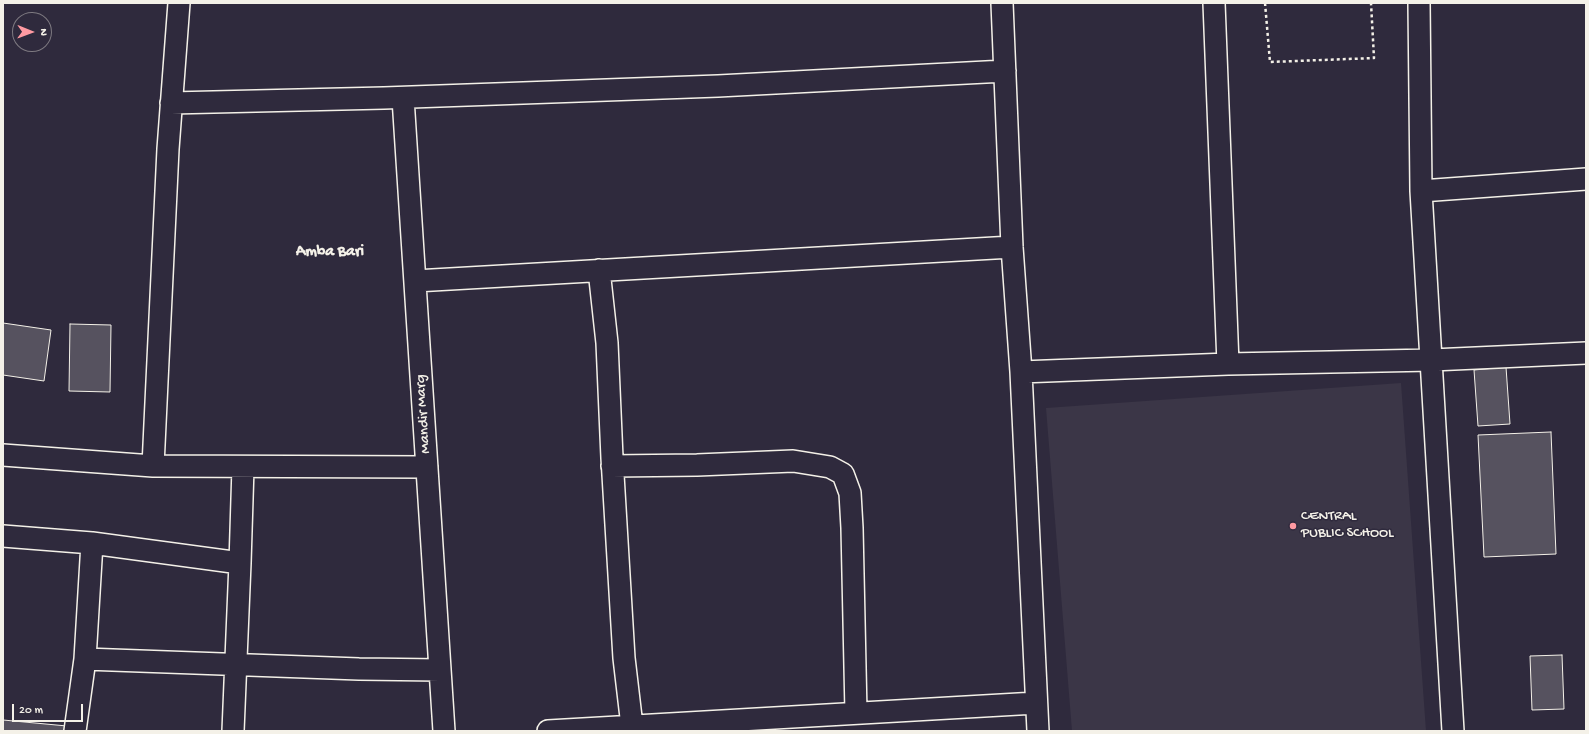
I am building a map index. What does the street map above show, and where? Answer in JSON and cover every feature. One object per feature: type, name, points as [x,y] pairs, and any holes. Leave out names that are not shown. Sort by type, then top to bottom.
[{"type":"street","points":[[153,466],[171,103],[179,3]]},
{"type":"street","points":[[1002,3],[1012,247],[1021,372],[1038,731]]},
{"type":"street","points":[[1214,3],[1228,364]]},
{"type":"street","points":[[1418,3],[1422,191],[1454,731]]},
{"type":"street","points":[[171,103],[403,98],[718,86],[1005,71]]},
{"type":"street","name":"Mandir Marg","points":[[403,98],[444,731]]},
{"type":"street","points":[[1422,191],[1586,179]]},
{"type":"street","points":[[415,281],[1012,247]]},
{"type":"street","points":[[599,270],[607,343],[612,466],[624,658],[632,726]]},
{"type":"street","points":[[1021,372],[1228,364],[1432,360],[1586,353]]},
{"type":"street","points":[[3,455],[153,466],[427,468]]},
{"type":"street","points":[[612,466],[697,465],[793,461],[830,467],[843,474],[850,493],[852,528],[856,713]]},
{"type":"street","points":[[233,731],[240,563],[242,467]]},
{"type":"street","points":[[3,536],[92,543],[240,563]]},
{"type":"street","points":[[75,731],[85,659],[92,543]]},
{"type":"street","points":[[85,659],[236,663],[359,669],[440,670]]},
{"type":"street","points":[[548,731],[1036,703]]},
{"type":"path","points":[[1265,3],[1270,62],[1374,58],[1371,3]]},
{"type":"shaded area","points":[[1401,383],[1426,731],[1072,731],[1046,408]]},
{"type":"building","points":[[3,323],[51,330],[44,381],[3,375]]},
{"type":"building","points":[[70,324],[111,325],[110,392],[69,391]]},
{"type":"building","points":[[1506,367],[1510,424],[1478,426],[1474,370]]},
{"type":"building","points":[[1551,432],[1556,554],[1484,557],[1478,435]]},
{"type":"building","points":[[1562,655],[1564,709],[1532,710],[1530,656]]},
{"type":"building","points":[[3,720],[67,726],[67,731],[3,731]]},
{"type":"place","name":"CENTRAL PUBLIC SCHOOL","points":[[1293,526]]},
{"type":"district","name":"Amba Bari","points":[[330,253]]}]
